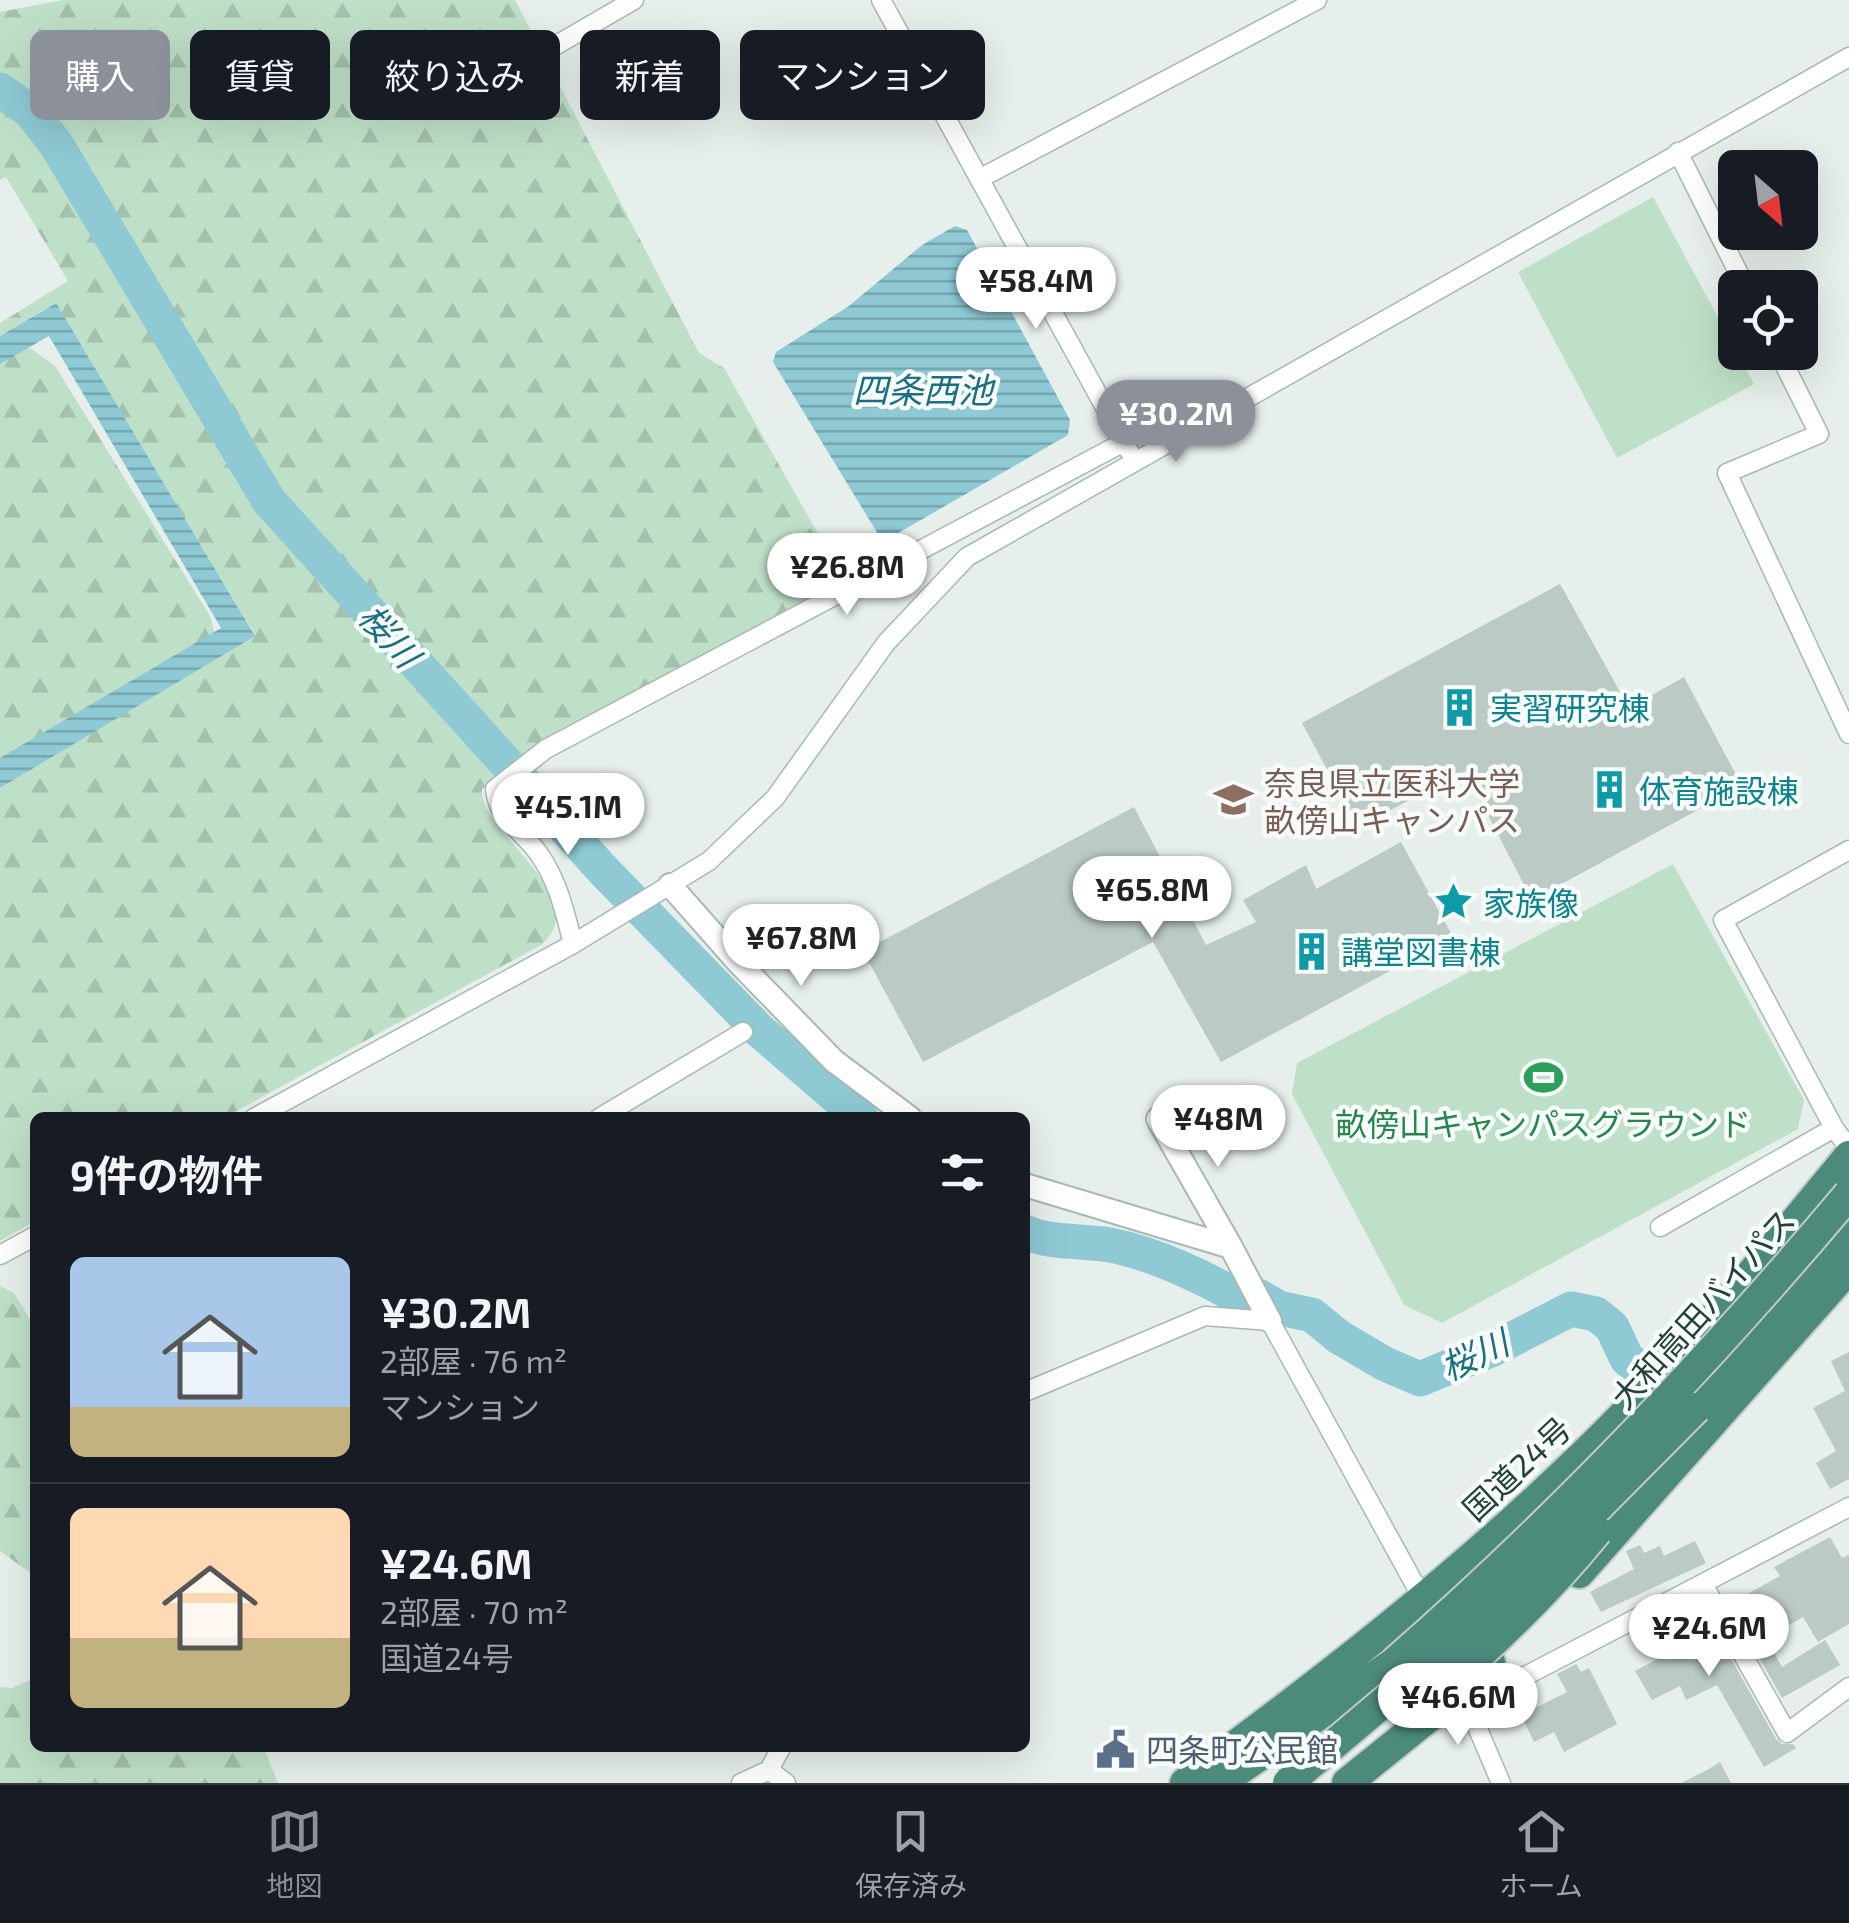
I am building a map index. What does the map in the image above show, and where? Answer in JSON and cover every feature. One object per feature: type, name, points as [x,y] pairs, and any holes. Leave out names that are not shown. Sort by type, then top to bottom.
[{"type":"highway","name":"国道24号","points":[[1185,1783],[1424,1600],[1577,1462],[1756,1270],[1849,1152]]},
{"type":"highway","name":"大和高田バイパス","points":[[1244,1783],[1394,1663],[1541,1529],[1752,1310],[1849,1194]]},
{"type":"highway","name":"大和高田バイパス","points":[[1288,1783],[1468,1630],[1558,1547],[1696,1408],[1849,1232]]},
{"type":"highway","points":[[1347,1783],[1465,1699],[1849,1268]]},
{"type":"highway","points":[[1322,1783],[1398,1725],[1496,1640],[1570,1564],[1696,1408]]},
{"type":"highway","points":[[1220,1783],[1394,1663]]},
{"type":"street","points":[[560,43],[634,0]]},
{"type":"street","points":[[881,0],[1134,461]]},
{"type":"street","points":[[979,179],[1317,0]]},
{"type":"street","points":[[265,1112],[572,944],[709,861],[775,798],[886,643],[967,557],[1849,57]]},
{"type":"street","points":[[1678,152],[1737,270]]},
{"type":"street","points":[[1787,370],[1818,434],[1726,473],[1849,734]]},
{"type":"street","points":[[572,944],[561,895],[539,854],[497,808],[495,789],[546,750],[1124,442]]},
{"type":"street","points":[[1849,850],[1723,920],[1849,1152]]},
{"type":"street","points":[[670,885],[834,1061],[902,1112]]},
{"type":"street","points":[[608,1112],[743,1032]]},
{"type":"street","points":[[1158,1120],[1424,1600],[1501,1783]]},
{"type":"street","points":[[1660,1227],[1834,1128]]},
{"type":"street","points":[[1030,1186],[1231,1246]]},
{"type":"street","points":[[0,1255],[30,1239]]},
{"type":"street","points":[[1030,1390],[1205,1316],[1270,1321]]},
{"type":"street","points":[[1465,1699],[1703,1584],[1849,1507]]},
{"type":"street","points":[[1703,1584],[1787,1732],[1849,1686]]},
{"type":"street","points":[[741,1783],[769,1770],[779,1752]]},
{"type":"street","points":[[769,1770],[786,1783]]},
{"type":"green space","points":[[63,0],[515,0],[531,30],[350,30],[350,120],[560,120],[560,86],[699,353],[724,368],[842,576],[836,586],[540,744],[482,789],[485,806],[546,886],[555,906],[555,926],[541,945],[234,1112],[30,1112],[30,1224],[0,1241],[0,788],[255,635],[55,303],[0,336],[0,323],[68,281],[6,177],[0,180],[0,12]]},
{"type":"green space","points":[[1653,197],[1718,317],[1718,370],[1746,370],[1754,384],[1617,458],[1518,272]]},
{"type":"green space","points":[[27,346],[55,366],[210,616],[215,635],[0,759],[0,361]]},
{"type":"green space","name":"畝傍山キャンパスグラウンド","points":[[1673,864],[1804,1100],[1798,1129],[1442,1323],[1404,1305],[1292,1094],[1297,1063]]},
{"type":"green space","points":[[0,1286],[14,1293],[30,1320],[30,1572],[0,1551]]},
{"type":"green space","points":[[30,1680],[30,1752],[266,1752],[278,1783],[0,1783],[0,1687],[12,1688]]},
{"type":"water","name":"四条西池","points":[[955,226],[967,230],[1070,420],[1068,435],[893,536],[878,534],[773,362],[776,352],[849,306],[922,245]]},
{"type":"water","points":[[56,303],[255,636],[0,788],[0,758],[221,628],[49,336],[0,364],[0,336]]},
{"type":"building","points":[[1560,584],[1629,708],[1684,677],[1742,786],[1532,900],[1465,771],[1358,827],[1302,723]]},
{"type":"building","points":[[1134,807],[1206,945],[1256,922],[1243,900],[1306,865],[1316,889],[1401,842],[1453,937],[1221,1062],[1153,942],[923,1062],[863,951]]},
{"type":"building","points":[[1849,1352],[1849,1479],[1830,1489],[1816,1463],[1836,1451],[1813,1408],[1845,1391],[1831,1361]]},
{"type":"building","points":[[1830,1537],[1842,1558],[1849,1555],[1849,1624],[1818,1642],[1803,1617],[1766,1638],[1782,1667],[1825,1640],[1840,1665],[1782,1698],[1729,1604],[1780,1576],[1774,1567]]},
{"type":"building","points":[[1695,1541],[1706,1563],[1601,1612],[1590,1592],[1634,1569],[1626,1551],[1640,1545],[1644,1553],[1660,1546],[1664,1556]]},
{"type":"building","points":[[1701,1605],[1776,1739],[1796,1748],[1764,1767],[1717,1685],[1686,1700],[1680,1686],[1652,1700],[1635,1671],[1663,1656],[1656,1637],[1689,1621],[1686,1614]]},
{"type":"building","points":[[1576,1664],[1581,1672],[1589,1668],[1617,1724],[1564,1752],[1554,1732],[1534,1742],[1521,1715],[1567,1692],[1557,1674]]},
{"type":"building","points":[[1720,1762],[1731,1783],[1681,1783],[1707,1770]]},
{"type":"waterway","name":"桜川","points":[[0,90],[30,111],[56,144],[269,501],[603,870],[760,1031],[854,1112]]},
{"type":"waterway","name":"桜川","points":[[1030,1234],[1145,1254],[1248,1303],[1258,1296],[1279,1308],[1312,1315],[1339,1337],[1420,1379],[1493,1349],[1571,1309],[1596,1314],[1612,1327],[1627,1359],[1640,1368],[1658,1365],[1692,1349]]},
{"type":"place","name":"実習研究棟","points":[[1460,707]]},
{"type":"place","name":"体育施設棟","points":[[1609,790]]},
{"type":"place","name":"奈良県立医科大学 畝傍山キャンパス","points":[[1234,800]]},
{"type":"place","name":"家族像","points":[[1453,902]]},
{"type":"place","name":"講堂図書棟","points":[[1311,951]]},
{"type":"place","name":"畝傍山キャンパスグラウンド","points":[[1543,1078]]},
{"type":"place","name":"四条町公民館","points":[[1116,1749]]}]
